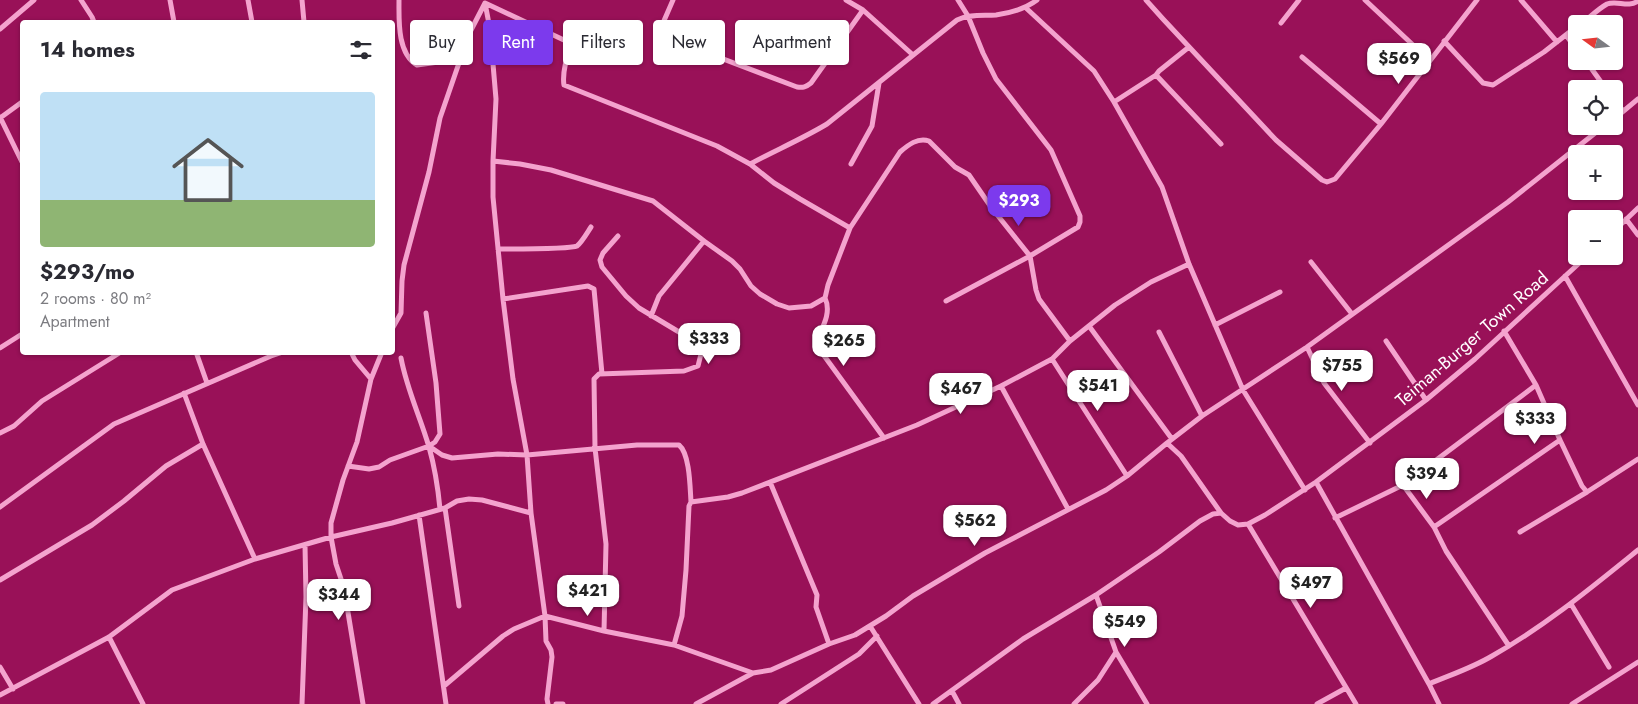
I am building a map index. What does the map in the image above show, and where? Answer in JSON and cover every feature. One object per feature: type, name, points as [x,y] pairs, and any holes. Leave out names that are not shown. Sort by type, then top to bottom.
[{"type":"street","points":[[0,29],[34,0]]},
{"type":"street","points":[[81,0],[93,20]]},
{"type":"street","points":[[170,0],[174,20]]},
{"type":"street","points":[[248,0],[252,20]]},
{"type":"street","points":[[302,0],[304,20]]},
{"type":"street","points":[[399,0],[399,33],[410,59]]},
{"type":"street","points":[[673,0],[663,23],[662,32],[668,38],[802,88],[811,83],[863,10]]},
{"type":"street","points":[[846,0],[863,10],[913,55]]},
{"type":"street","points":[[946,301],[1030,256],[1078,227],[1080,222],[1080,216],[1051,150],[996,79],[968,16],[958,0]]},
{"type":"street","points":[[750,164],[827,124],[957,20],[968,16],[997,15],[1026,8],[1036,0]]},
{"type":"street","points":[[1146,0],[1276,140],[1322,180],[1327,182],[1335,179],[1382,124],[1476,0]]},
{"type":"street","points":[[1281,23],[1299,0]]},
{"type":"street","points":[[1365,0],[1429,60]]},
{"type":"street","points":[[1521,0],[1557,42]]},
{"type":"street","points":[[473,26],[486,1]]},
{"type":"street","points":[[486,1],[496,99],[493,161],[498,249],[513,379],[527,455],[531,513],[545,616],[546,641],[551,650],[552,658],[548,704]]},
{"type":"street","points":[[486,1],[566,41],[568,48],[562,77],[564,85],[717,146],[750,164],[774,183],[850,228]]},
{"type":"street","points":[[1593,15],[1607,4],[1614,2],[1634,4],[1638,1]]},
{"type":"street","points":[[1026,8],[1094,71],[1114,102],[1162,187],[1189,264],[1243,390],[1305,490]]},
{"type":"street","points":[[1444,41],[1483,84],[1493,85],[1566,35],[1568,38]]},
{"type":"street","points":[[1114,102],[1156,75],[1189,47]]},
{"type":"street","points":[[1302,57],[1382,124]]},
{"type":"street","points":[[395,324],[401,313],[404,265],[430,172],[440,118],[458,65]]},
{"type":"street","points":[[1156,75],[1221,144]]},
{"type":"street","points":[[851,164],[872,126],[879,83]]},
{"type":"street","points":[[1623,111],[1638,100]]},
{"type":"street","points":[[20,103],[0,118],[20,158]]},
{"type":"street","points":[[696,704],[753,673],[771,670],[829,644],[855,635],[913,596],[985,553],[1106,490],[1127,476],[1202,416],[1307,346],[1508,202],[1593,135]]},
{"type":"street","points":[[884,438],[816,342],[827,317],[828,304],[825,298],[828,285],[850,228],[900,152],[908,144],[918,140],[929,141],[955,168],[969,175],[991,207],[1030,256],[1039,299],[1070,341]]},
{"type":"street","points":[[493,161],[551,170],[653,201],[732,261],[740,269],[750,286],[777,304],[789,308],[812,306],[825,298]]},
{"type":"street","points":[[1623,222],[1638,208]]},
{"type":"street","points":[[1626,219],[1638,235]]},
{"type":"street","points":[[498,249],[568,249],[577,246],[591,227]]},
{"type":"street","points":[[604,631],[606,544],[596,448],[594,379],[599,374],[684,371],[698,366],[702,350],[694,341],[639,308],[626,296],[602,267],[600,260],[602,253],[618,236]]},
{"type":"street","points":[[650,316],[659,296],[704,241]]},
{"type":"street","points":[[1311,262],[1352,314]]},
{"type":"street","points":[[691,502],[728,497],[770,482],[917,425],[1001,386],[1052,359],[1070,341],[1115,305],[1151,282],[1189,264]]},
{"type":"street","name":"Teiman-Burger Town Road","points":[[1248,524],[1265,516],[1305,490],[1426,400],[1577,265]]},
{"type":"street","points":[[1565,276],[1638,405]]},
{"type":"street","points":[[503,300],[588,286],[594,289],[602,374]]},
{"type":"street","points":[[1215,325],[1280,292]]},
{"type":"street","points":[[348,466],[374,468],[429,446],[435,442],[440,434],[426,313]]},
{"type":"street","points":[[1089,326],[1221,513],[1238,525],[1248,524],[1356,704]]},
{"type":"street","points":[[1504,331],[1536,385],[1560,440],[1582,486],[1587,492]]},
{"type":"street","points":[[1159,332],[1202,416]]},
{"type":"street","points":[[0,348],[20,335]]},
{"type":"street","points":[[1386,341],[1426,400]]},
{"type":"street","points":[[1307,346],[1324,383],[1370,443]]},
{"type":"street","points":[[0,433],[19,422],[42,401],[116,355]]},
{"type":"street","points":[[197,355],[207,384]]},
{"type":"street","points":[[0,508],[114,424],[207,384],[268,355]]},
{"type":"street","points":[[352,355],[371,379]]},
{"type":"street","points":[[363,704],[344,588],[336,564],[331,536],[333,511],[357,442],[371,379],[381,355]]},
{"type":"street","points":[[401,358],[409,391],[429,446],[443,508],[459,606]]},
{"type":"street","points":[[1052,359],[1127,476]]},
{"type":"street","points":[[1335,518],[1403,485],[1536,385]]},
{"type":"street","points":[[1001,386],[1068,510]]},
{"type":"street","points":[[184,393],[203,444],[256,559]]},
{"type":"street","points":[[1434,527],[1560,440]]},
{"type":"street","points":[[0,580],[92,525],[124,502],[166,466],[203,444]]},
{"type":"street","points":[[429,446],[452,458],[498,454],[527,455],[637,445],[680,445],[686,457],[691,502],[688,506],[682,616],[674,645]]},
{"type":"street","points":[[1520,532],[1638,459]]},
{"type":"street","points":[[770,482],[817,595],[816,607],[829,644]]},
{"type":"street","points":[[1316,482],[1439,704]]},
{"type":"street","points":[[1403,485],[1434,527],[1446,551],[1509,646]]},
{"type":"street","points":[[0,695],[109,637],[172,590],[256,559],[331,536],[392,523],[443,508],[457,501],[476,499],[531,513]]},
{"type":"street","points":[[933,704],[1023,639],[1096,595],[1200,521],[1213,514],[1221,513]]},
{"type":"street","points":[[419,515],[446,704]]},
{"type":"street","points":[[302,704],[306,597],[305,545]]},
{"type":"street","points":[[1429,684],[1470,668],[1509,646],[1571,604],[1638,550]]},
{"type":"street","points":[[1096,595],[1116,652],[1146,704]]},
{"type":"street","points":[[1571,604],[1609,667]]},
{"type":"street","points":[[444,686],[503,636],[514,629],[545,616],[604,631],[674,645],[753,673]]},
{"type":"street","points":[[870,626],[919,704]]},
{"type":"street","points":[[782,704],[859,654],[877,636]]},
{"type":"street","points":[[109,637],[143,704]]},
{"type":"street","points":[[1074,704],[1098,680],[1116,652]]},
{"type":"street","points":[[1572,704],[1638,662]]},
{"type":"street","points":[[0,666],[13,689]]},
{"type":"street","points":[[1317,704],[1346,688]]},
{"type":"street","points":[[952,691],[959,704]]},
{"type":"street","points":[[556,704],[563,704]]}]
